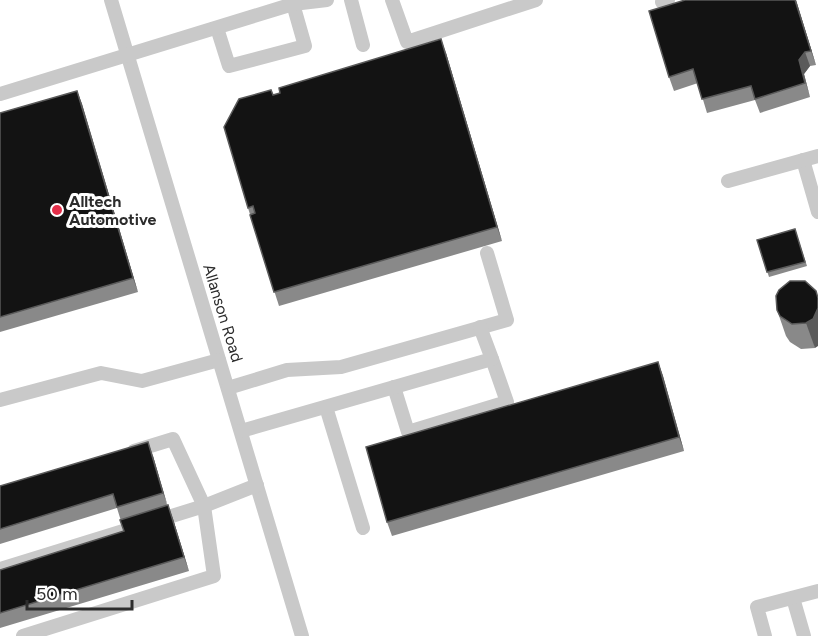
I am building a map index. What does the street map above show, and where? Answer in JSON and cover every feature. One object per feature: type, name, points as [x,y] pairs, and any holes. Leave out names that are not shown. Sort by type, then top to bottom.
[{"type":"street","name":"Allanson Road","points":[[111,0],[302,636]]},
{"type":"street","points":[[0,94],[292,4],[327,0]]},
{"type":"street","points":[[351,0],[363,45]]},
{"type":"street","points":[[392,0],[407,42],[536,0]]},
{"type":"street","points":[[217,28],[229,66],[304,46],[292,4]]},
{"type":"street","points":[[728,181],[818,156]]},
{"type":"street","points":[[803,160],[818,212]]},
{"type":"street","points":[[228,388],[287,370],[341,367],[507,320],[487,253]]},
{"type":"street","points":[[394,387],[408,432],[507,402],[480,327]]},
{"type":"street","points":[[241,431],[492,359]]},
{"type":"street","points":[[0,400],[101,373],[141,381],[219,360]]},
{"type":"street","points":[[326,406],[363,528]]},
{"type":"street","points":[[23,636],[214,576],[204,506],[173,439],[119,456]]},
{"type":"street","points":[[0,569],[204,506],[257,484]]},
{"type":"street","points":[[765,636],[757,607],[818,591]]},
{"type":"street","points":[[793,598],[804,636]]},
{"type":"building","points":[[685,0],[795,0],[811,51],[805,52],[799,60],[805,83],[755,99],[751,86],[702,99],[693,69],[669,77],[649,11]]},
{"type":"building","points":[[441,39],[497,227],[274,292],[250,215],[255,213],[253,206],[248,208],[224,127],[239,99],[271,90],[273,95],[280,93],[279,88]]},
{"type":"building","name":"Alltech Automotive","points":[[77,91],[133,278],[0,317],[0,113]]},
{"type":"building","points":[[795,229],[805,262],[767,272],[757,240]]},
{"type":"building","points":[[790,281],[805,281],[816,291],[818,308],[813,319],[806,323],[792,324],[780,316],[777,310],[776,296],[779,290]]},
{"type":"building","points":[[658,362],[679,437],[387,522],[366,447]]},
{"type":"building","points":[[148,442],[163,493],[117,507],[113,494],[0,529],[0,486]]},
{"type":"building","points":[[168,505],[184,557],[0,613],[0,570],[124,531],[120,520]]},
{"type":"place","name":"Alltech Automotive","points":[[57,210]]}]
